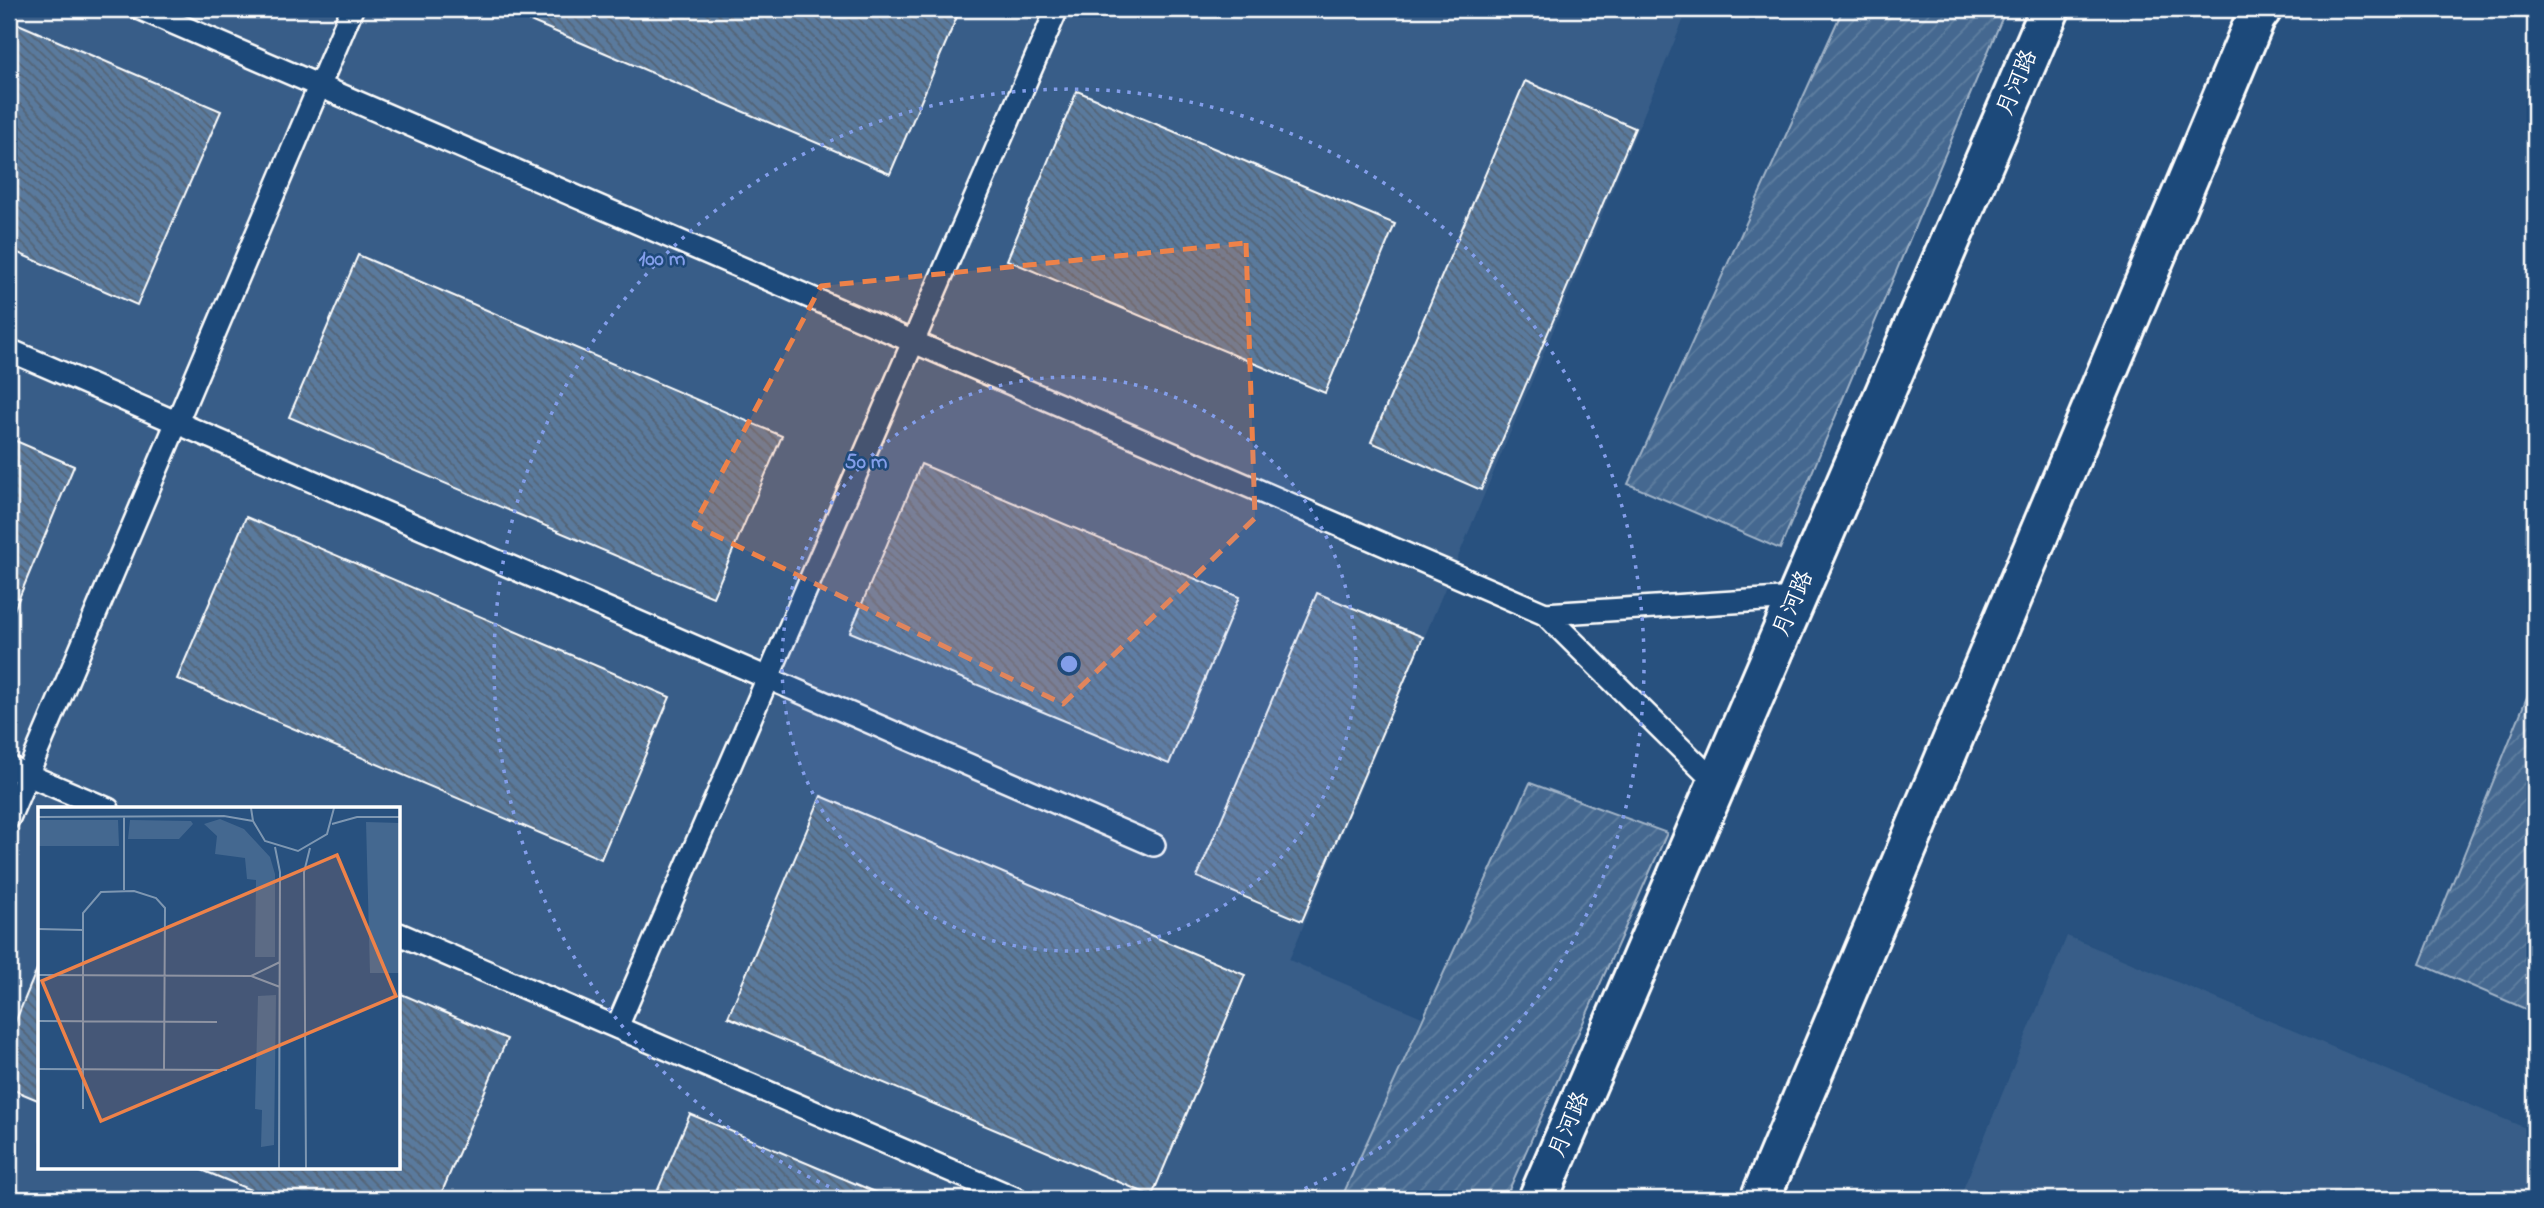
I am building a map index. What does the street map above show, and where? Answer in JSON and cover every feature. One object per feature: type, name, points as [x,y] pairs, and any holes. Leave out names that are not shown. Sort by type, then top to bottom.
[{"type":"main road","name":"月河路","points":[[1538,1199],[2050,9]]},
{"type":"main road","points":[[1760,1199],[2256,17],[2262,9]]},
{"type":"lane","points":[[141,9],[1545,614],[1717,783]]},
{"type":"lane","points":[[9,818],[18,770],[177,422],[352,9]]},
{"type":"lane","points":[[617,1027],[1057,9]]},
{"type":"lane","points":[[9,350],[1154,845]]},
{"type":"lane","points":[[1545,614],[1797,598]]},
{"type":"lane","points":[[18,770],[103,807]]},
{"type":"lane","points":[[401,935],[1017,1199]]},
{"type":"highlighted area","points":[[1246,243],[1255,518],[1063,704],[694,525],[821,286]]},
{"type":"shaded area","points":[[9,9],[1688,9],[1289,960],[1422,1017],[1341,1199],[9,1199]]},
{"type":"shaded area","points":[[1843,9],[2006,9],[1780,549],[1628,484]]},
{"type":"shaded area","points":[[2535,677],[2535,1013],[2420,964]]},
{"type":"shaded area","points":[[1530,783],[1667,833],[1505,1199],[1341,1199]]},
{"type":"shaded area","points":[[2067,936],[2535,1132],[2535,1199],[1959,1199]]},
{"type":"building","points":[[502,9],[951,9],[959,12],[890,174]]},
{"type":"building","points":[[1638,9],[1660,9],[1656,17]]},
{"type":"building","points":[[9,20],[221,111],[137,305],[9,249]]},
{"type":"building","points":[[1525,81],[1635,128],[1481,490],[1371,442]]},
{"type":"building","points":[[1077,91],[1395,224],[1325,393],[1007,260]]},
{"type":"building","points":[[358,255],[782,436],[713,597],[289,417]]},
{"type":"building","points":[[9,438],[74,466],[9,622]]},
{"type":"building","points":[[921,464],[1239,597],[1169,764],[850,632]]},
{"type":"building","points":[[246,517],[670,697],[601,859],[177,679]]},
{"type":"building","points":[[1317,593],[1423,637],[1302,921],[1197,877]]},
{"type":"building","points":[[821,796],[1245,975],[1152,1196],[728,1017]]},
{"type":"building","points":[[38,967],[38,1100],[9,1088],[9,1037]]},
{"type":"building","points":[[401,994],[507,1039],[439,1199],[272,1199],[202,1170],[401,1170]]},
{"type":"building","points":[[690,1114],[892,1199],[654,1199]]}]
